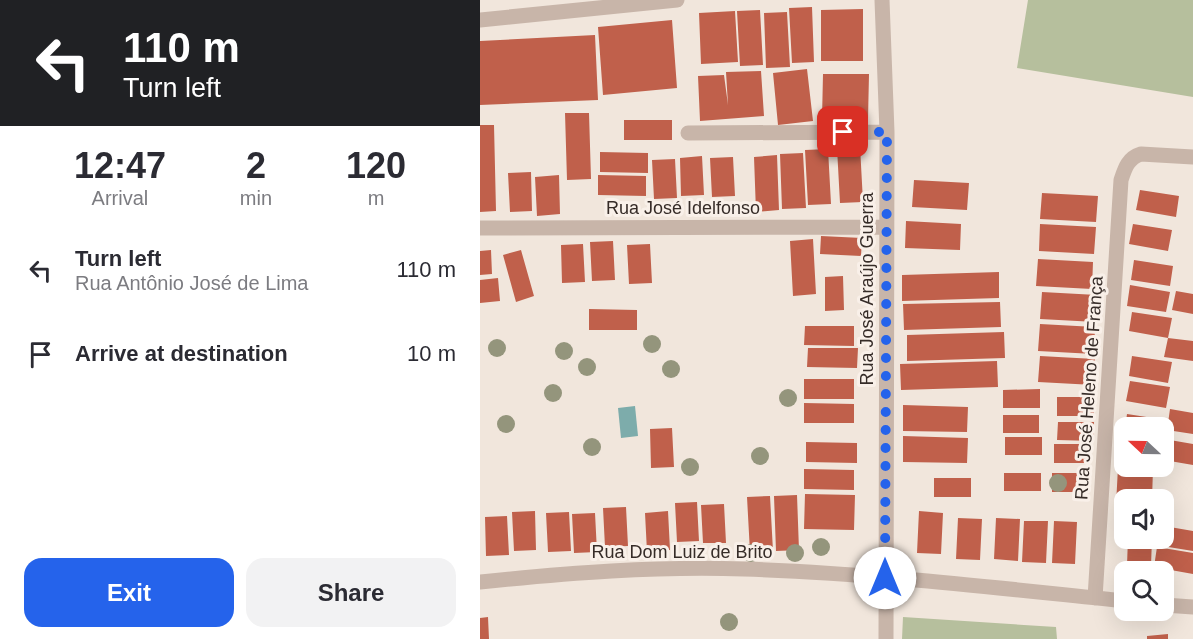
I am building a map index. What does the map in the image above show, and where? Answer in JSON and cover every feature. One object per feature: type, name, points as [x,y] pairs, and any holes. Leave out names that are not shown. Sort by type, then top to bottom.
[{"type":"street","points":[[480,20],[676,0]]},
{"type":"street","name":"Rua José Araújo Guerra","points":[[882,0],[887,132],[886,639]]},
{"type":"street","points":[[688,133],[887,132]]},
{"type":"street","name":"Rua José Heleno de França","points":[[1095,598],[1121,180],[1129,161],[1141,154],[1193,157]]},
{"type":"street","name":"Rua José Idelfonso","points":[[480,228],[886,227]]},
{"type":"street","name":"Rua Dom Luiz de Brito","points":[[480,582],[624,570],[742,569],[885,578],[1114,600]]},
{"type":"street","points":[[1174,606],[1193,608]]},
{"type":"green space","points":[[1028,0],[1193,0],[1193,97],[1017,68]]},
{"type":"green space","points":[[903,617],[1056,627],[1057,639],[902,639]]},
{"type":"water","points":[[635,406],[638,436],[621,438],[618,408]]},
{"type":"building","points":[[812,7],[814,62],[792,63],[789,8]]},
{"type":"building","points":[[863,9],[863,61],[821,61],[821,10]]},
{"type":"building","points":[[760,10],[763,65],[740,66],[737,11]]},
{"type":"building","points":[[735,11],[738,62],[701,64],[699,13]]},
{"type":"building","points":[[787,12],[790,67],[766,68],[764,13]]},
{"type":"building","points":[[672,20],[677,88],[603,95],[598,27]]},
{"type":"building","points":[[595,35],[598,100],[480,105],[480,41]]},
{"type":"building","points":[[807,69],[813,121],[778,125],[773,73]]},
{"type":"building","points":[[761,71],[764,116],[700,121],[698,76],[724,75],[728,105],[726,72]]},
{"type":"building","points":[[823,74],[869,74],[868,119],[822,119]]},
{"type":"building","points":[[565,113],[589,113],[591,179],[567,180]]},
{"type":"building","points":[[624,120],[672,120],[672,140],[624,140]]},
{"type":"building","points":[[480,125],[494,125],[496,211],[480,212]]},
{"type":"building","points":[[860,146],[863,202],[840,203],[837,148]]},
{"type":"building","points":[[828,149],[831,204],[808,205],[805,150]]},
{"type":"building","points":[[600,152],[648,153],[648,173],[600,172]]},
{"type":"building","points":[[803,153],[806,208],[782,209],[780,154]]},
{"type":"building","points":[[777,155],[779,210],[756,212],[754,157]]},
{"type":"building","points":[[702,156],[704,195],[681,196],[680,158]]},
{"type":"building","points":[[733,157],[735,196],[712,197],[710,158]]},
{"type":"building","points":[[675,159],[677,198],[654,199],[652,160]]},
{"type":"building","points":[[531,172],[532,211],[510,212],[508,173]]},
{"type":"building","points":[[559,175],[560,214],[537,216],[535,177]]},
{"type":"building","points":[[598,175],[646,176],[646,196],[598,195]]},
{"type":"building","points":[[914,180],[969,183],[967,210],[912,207]]},
{"type":"building","points":[[1140,190],[1179,196],[1176,217],[1136,210]]},
{"type":"building","points":[[1042,193],[1098,196],[1096,222],[1040,219]]},
{"type":"building","points":[[906,221],[961,224],[960,250],[905,248]]},
{"type":"building","points":[[1040,224],[1096,227],[1094,254],[1039,251]]},
{"type":"building","points":[[1133,224],[1172,230],[1168,251],[1129,244]]},
{"type":"building","points":[[821,236],[862,238],[861,256],[820,254]]},
{"type":"building","points":[[813,239],[816,294],[793,296],[790,241]]},
{"type":"building","points":[[613,241],[615,280],[592,281],[590,242]]},
{"type":"building","points":[[583,244],[585,282],[562,283],[561,245]]},
{"type":"building","points":[[650,244],[652,283],[629,284],[627,245]]},
{"type":"building","points":[[491,250],[492,274],[480,275],[480,251]]},
{"type":"building","points":[[521,250],[534,296],[516,302],[503,255]]},
{"type":"building","points":[[1038,259],[1093,262],[1092,289],[1036,286]]},
{"type":"building","points":[[1134,260],[1173,266],[1170,286],[1131,280]]},
{"type":"building","points":[[999,272],[999,298],[902,301],[902,275]]},
{"type":"building","points":[[843,276],[844,310],[825,311],[825,277]]},
{"type":"building","points":[[498,278],[500,301],[480,303],[480,280]]},
{"type":"building","points":[[1130,285],[1170,292],[1166,312],[1127,306]]},
{"type":"building","points":[[1176,291],[1193,294],[1193,314],[1172,310]]},
{"type":"building","points":[[1042,292],[1097,295],[1096,322],[1040,319]]},
{"type":"building","points":[[1000,302],[1001,327],[904,330],[903,304]]},
{"type":"building","points":[[589,309],[637,310],[637,330],[589,330]]},
{"type":"building","points":[[1132,312],[1172,318],[1168,338],[1129,331]]},
{"type":"building","points":[[1040,324],[1095,327],[1094,354],[1038,351]]},
{"type":"building","points":[[805,326],[854,326],[854,346],[804,345]]},
{"type":"building","points":[[1004,332],[1005,358],[907,361],[907,335]]},
{"type":"building","points":[[1168,338],[1193,341],[1193,361],[1164,357]]},
{"type":"building","points":[[808,348],[858,348],[857,368],[807,367]]},
{"type":"building","points":[[1040,356],[1095,359],[1094,385],[1038,382]]},
{"type":"building","points":[[1132,356],[1172,362],[1168,383],[1129,376]]},
{"type":"building","points":[[997,361],[998,387],[901,390],[900,364]]},
{"type":"building","points":[[804,379],[854,379],[854,399],[804,399]]},
{"type":"building","points":[[1130,381],[1170,387],[1166,408],[1126,401]]},
{"type":"building","points":[[1040,389],[1040,408],[1003,408],[1003,390]]},
{"type":"building","points":[[1057,397],[1094,397],[1094,416],[1057,416]]},
{"type":"building","points":[[804,403],[854,404],[854,423],[804,423]]},
{"type":"building","points":[[903,405],[968,407],[967,432],[903,431]]},
{"type":"building","points":[[1170,409],[1193,413],[1193,434],[1174,431],[1174,417],[1169,417]]},
{"type":"building","points":[[1127,414],[1146,417],[1127,417]]},
{"type":"building","points":[[1003,415],[1039,415],[1039,433],[1003,433]]},
{"type":"building","points":[[1058,422],[1094,422],[1094,441],[1057,440]]},
{"type":"building","points":[[672,428],[674,467],[651,468],[650,429]]},
{"type":"building","points":[[903,436],[968,438],[967,463],[903,462]]},
{"type":"building","points":[[1005,437],[1042,437],[1042,455],[1005,455]]},
{"type":"building","points":[[1174,441],[1193,444],[1193,465],[1174,462]]},
{"type":"building","points":[[806,442],[857,443],[857,463],[806,462]]},
{"type":"building","points":[[1054,444],[1091,444],[1091,463],[1054,463]]},
{"type":"building","points":[[804,469],[854,470],[854,490],[804,489]]},
{"type":"building","points":[[1004,473],[1041,473],[1041,491],[1004,491]]},
{"type":"building","points":[[1052,473],[1089,473],[1089,492],[1052,492]]},
{"type":"building","points":[[1117,477],[1153,477],[1152,489],[1117,489]]},
{"type":"building","points":[[934,478],[971,478],[971,497],[934,497]]},
{"type":"building","points":[[805,494],[855,495],[854,530],[804,529]]},
{"type":"building","points":[[797,495],[799,550],[776,551],[774,496]]},
{"type":"building","points":[[770,496],[773,551],[750,552],[747,497]]},
{"type":"building","points":[[697,502],[699,541],[677,542],[675,503]]},
{"type":"building","points":[[724,504],[726,543],[703,543],[701,505]]},
{"type":"building","points":[[626,507],[628,546],[605,547],[603,508]]},
{"type":"building","points":[[535,511],[536,550],[514,551],[512,512]]},
{"type":"building","points":[[668,511],[670,550],[647,552],[645,513]]},
{"type":"building","points":[[919,511],[943,513],[941,554],[917,553]]},
{"type":"building","points":[[569,512],[571,551],[548,552],[546,513]]},
{"type":"building","points":[[595,513],[597,552],[574,553],[572,514]]},
{"type":"building","points":[[507,516],[509,555],[486,556],[485,517]]},
{"type":"building","points":[[958,518],[982,519],[980,560],[956,559]]},
{"type":"building","points":[[996,518],[1020,519],[1018,561],[994,559]]},
{"type":"building","points":[[1024,521],[1048,521],[1046,563],[1022,562]]},
{"type":"building","points":[[1054,521],[1077,522],[1075,564],[1052,563]]},
{"type":"building","points":[[1174,528],[1193,531],[1193,551],[1174,548]]},
{"type":"building","points":[[1128,549],[1152,549],[1151,561],[1127,561]]},
{"type":"building","points":[[1157,549],[1193,553],[1193,574],[1174,571],[1174,561],[1155,561]]},
{"type":"building","points":[[488,617],[489,639],[480,639],[480,618]]},
{"type":"building","points":[[1168,634],[1168,639],[1147,639],[1147,636]]},
{"type":"route","points":[[843,132],[887,132],[885,578]]}]
